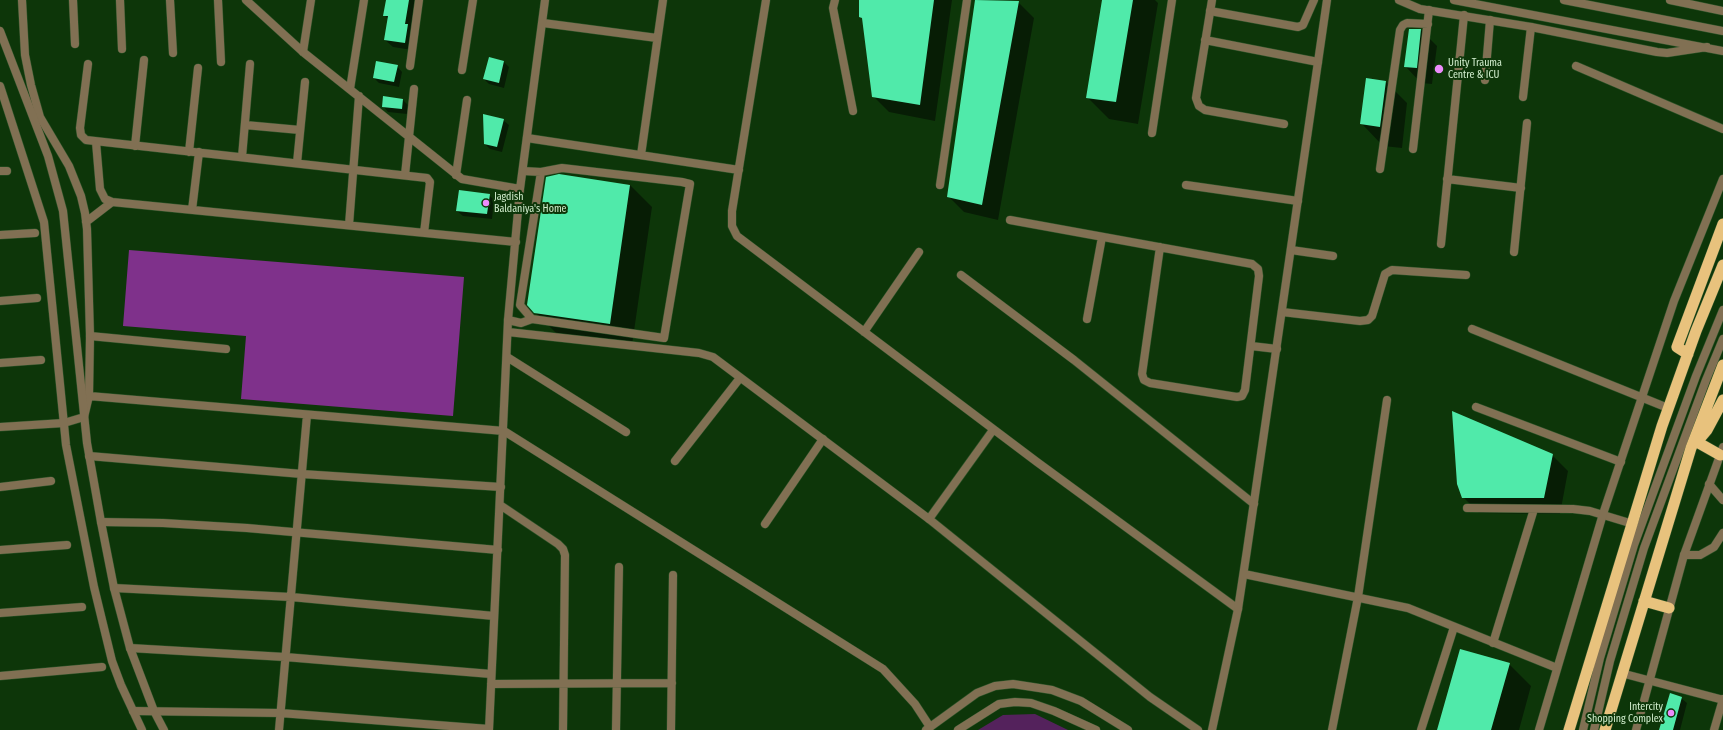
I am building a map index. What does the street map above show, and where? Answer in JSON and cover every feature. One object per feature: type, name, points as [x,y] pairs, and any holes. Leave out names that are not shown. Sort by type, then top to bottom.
[{"type":"highway","points":[[1688,354],[1677,347],[1723,224]]},
{"type":"highway","points":[[1569,730],[1668,408],[1696,331],[1723,265]]},
{"type":"highway","points":[[1605,730],[1621,673],[1694,445],[1723,366]]},
{"type":"highway","points":[[1694,445],[1707,430],[1723,400]]},
{"type":"highway","points":[[1694,445],[1722,451]]},
{"type":"highway","points":[[1644,601],[1669,608]]},
{"type":"street","points":[[22,0],[25,55],[40,117],[69,166],[75,181],[86,222],[90,336],[89,396],[84,417]]},
{"type":"street","points":[[73,0],[75,44]]},
{"type":"street","points":[[120,0],[122,49]]},
{"type":"street","points":[[170,0],[172,53]]},
{"type":"street","points":[[218,0],[221,62]]},
{"type":"street","points":[[303,52],[311,0]]},
{"type":"street","points":[[350,89],[364,0]]},
{"type":"street","points":[[410,66],[419,0]]},
{"type":"street","points":[[462,70],[472,0]]},
{"type":"street","points":[[133,711],[280,713],[489,730],[508,357],[508,320],[520,189],[545,0]]},
{"type":"street","points":[[641,155],[663,0]]},
{"type":"street","points":[[766,0],[732,211],[732,226],[737,236],[993,430],[1238,609]]},
{"type":"street","points":[[835,0],[833,8],[853,111]]},
{"type":"street","points":[[940,185],[967,0]]},
{"type":"street","points":[[1152,133],[1172,0]]},
{"type":"street","points":[[1212,0],[1196,98],[1200,106],[1205,110],[1284,124]]},
{"type":"street","points":[[1210,11],[1298,28],[1303,25],[1314,0]]},
{"type":"street","points":[[1212,730],[1244,574],[1327,0]]},
{"type":"street","points":[[1399,0],[1415,7],[1429,10],[1531,27],[1657,52],[1668,53],[1707,47]]},
{"type":"street","points":[[1454,0],[1723,51]]},
{"type":"street","points":[[1564,0],[1723,31]]},
{"type":"street","points":[[1670,0],[1723,11]]},
{"type":"street","points":[[249,1],[303,52],[456,175],[468,181],[520,189]]},
{"type":"street","points":[[1413,149],[1429,10]]},
{"type":"street","points":[[1441,244],[1464,15]]},
{"type":"street","points":[[1485,80],[1490,20]]},
{"type":"street","points":[[542,22],[658,38]]},
{"type":"street","points":[[1380,169],[1400,30],[1402,25],[1407,23],[1428,24]]},
{"type":"street","points":[[1523,97],[1531,27]]},
{"type":"street","points":[[0,31],[48,156],[63,211],[84,417],[89,456],[101,522],[114,588],[130,648],[154,711],[164,730]]},
{"type":"street","points":[[1205,40],[1318,62]]},
{"type":"street","points":[[134,146],[144,60]]},
{"type":"street","points":[[88,64],[80,128],[81,135],[86,140],[405,175],[430,180],[424,233]]},
{"type":"street","points":[[242,158],[250,64]]},
{"type":"street","points":[[1576,66],[1723,129]]},
{"type":"street","points":[[189,152],[198,68]]},
{"type":"street","points":[[297,163],[305,82]]},
{"type":"street","points":[[0,86],[44,222],[66,445],[94,587],[112,661],[142,730]]},
{"type":"street","points":[[405,175],[414,89]]},
{"type":"street","points":[[349,225],[358,96]]},
{"type":"street","points":[[456,175],[467,100]]},
{"type":"street","points":[[1514,252],[1527,123]]},
{"type":"street","points":[[245,125],[300,130]]},
{"type":"street","points":[[527,138],[739,170]]},
{"type":"street","points":[[96,142],[100,189],[106,199],[112,202],[516,242]]},
{"type":"street","points":[[192,210],[199,152]]},
{"type":"street","points":[[508,320],[522,323],[532,319],[664,338],[690,184],[562,168],[541,172],[523,170]]},
{"type":"street","points":[[532,319],[520,305],[541,172]]},
{"type":"street","points":[[1447,179],[1520,188]]},
{"type":"street","points":[[1539,730],[1603,514],[1674,301],[1723,179]]},
{"type":"street","points":[[1186,185],[1298,201]]},
{"type":"street","points":[[86,222],[112,202]]},
{"type":"street","points":[[1010,220],[1102,237],[1160,247],[1252,264],[1258,269],[1259,276],[1245,390],[1242,396],[1236,397],[1150,383],[1144,380],[1142,374],[1160,247]]},
{"type":"street","points":[[0,236],[35,232]]},
{"type":"street","points":[[1087,319],[1102,237]]},
{"type":"street","points":[[1291,250],[1333,256]]},
{"type":"street","points":[[864,332],[919,252]]},
{"type":"street","points":[[1282,312],[1360,321],[1368,320],[1372,316],[1385,274],[1392,270],[1466,275]]},
{"type":"street","points":[[961,275],[1080,365],[1254,504]]},
{"type":"street","points":[[0,301],[37,298]]},
{"type":"street","points":[[1583,730],[1600,658],[1634,545],[1696,376],[1723,310]]},
{"type":"street","points":[[1472,329],[1668,408]]},
{"type":"street","points":[[508,332],[699,353],[713,357],[929,519],[1150,697],[1198,730]]},
{"type":"street","points":[[90,336],[226,349]]},
{"type":"street","points":[[1594,730],[1610,661],[1644,548],[1706,380],[1723,339]]},
{"type":"street","points":[[1251,346],[1277,349]]},
{"type":"street","points":[[508,357],[626,432]]},
{"type":"street","points":[[0,363],[41,360]]},
{"type":"street","points":[[675,461],[740,378]]},
{"type":"street","points":[[89,396],[504,431],[883,669],[915,704],[928,729],[977,693],[995,686],[1013,684],[1052,690],[1081,701],[1128,730]]},
{"type":"street","points":[[1332,730],[1358,597],[1387,400]]},
{"type":"street","points":[[1476,407],[1621,462]]},
{"type":"street","points":[[279,730],[307,415]]},
{"type":"street","points":[[0,428],[64,423],[84,417]]},
{"type":"street","points":[[929,519],[993,430]]},
{"type":"street","points":[[765,524],[823,439]]},
{"type":"street","points":[[1636,730],[1684,556],[1722,451]]},
{"type":"street","points":[[89,456],[302,474],[501,487]]},
{"type":"street","points":[[0,487],[51,481]]},
{"type":"street","points":[[1709,484],[1723,500]]},
{"type":"street","points":[[500,505],[564,549],[563,730]]},
{"type":"street","points":[[1467,508],[1573,509],[1603,514],[1633,524]]},
{"type":"street","points":[[1493,642],[1534,509]]},
{"type":"street","points":[[101,522],[170,524],[296,532],[498,550]]},
{"type":"street","points":[[1684,556],[1700,554],[1714,547],[1722,536]]},
{"type":"street","points":[[0,550],[67,545]]},
{"type":"street","points":[[616,730],[618,567]]},
{"type":"street","points":[[1244,574],[1408,608],[1557,668]]},
{"type":"street","points":[[671,730],[673,575]]},
{"type":"street","points":[[114,588],[291,598],[494,616]]},
{"type":"street","points":[[0,613],[82,607]]},
{"type":"street","points":[[1421,730],[1454,627]]},
{"type":"street","points":[[130,648],[285,657],[491,674]]},
{"type":"street","points":[[0,676],[102,667]]},
{"type":"street","points":[[1621,673],[1723,700],[1714,730]]},
{"type":"street","points":[[491,684],[672,683]]},
{"type":"street","points":[[958,730],[999,704],[1015,702],[1031,703],[1054,711],[1096,730]]},
{"type":"shaded area","points":[[129,250],[464,277],[453,416],[241,399],[246,336],[123,326]]},
{"type":"shaded area","points":[[1035,714],[1068,730],[978,730],[1003,715]]},
{"type":"building","points":[[386,0],[409,0],[405,24],[408,24],[405,43],[384,40],[388,16],[383,16]]},
{"type":"building","points":[[859,0],[934,0],[920,105],[872,97],[862,18],[859,17]]},
{"type":"building","points":[[975,0],[1019,1],[982,205],[947,197]]},
{"type":"building","points":[[1102,0],[1133,0],[1116,102],[1086,98]]},
{"type":"building","points":[[1409,29],[1421,29],[1417,68],[1404,67]]},
{"type":"building","points":[[489,57],[504,61],[499,83],[483,79]]},
{"type":"building","points":[[376,61],[398,65],[394,82],[373,78]]},
{"type":"building","points":[[1366,78],[1386,81],[1380,127],[1360,124]]},
{"type":"building","points":[[383,96],[403,99],[402,109],[382,107]]},
{"type":"building","points":[[483,114],[504,119],[497,147],[484,144]]},
{"type":"building","points":[[559,174],[630,185],[610,324],[534,313],[527,305],[546,177]]},
{"type":"building","points":[[459,190],[490,194],[487,214],[456,211]]},
{"type":"building","points":[[1452,411],[1553,454],[1544,498],[1462,498],[1457,484]]},
{"type":"building","points":[[1460,649],[1510,663],[1491,730],[1437,730]]},
{"type":"building","name":"Intercity Shopping Complex","points":[[1670,693],[1682,697],[1673,730],[1659,730]]},
{"type":"place","name":"Unity Trauma Centre & ICU","points":[[1439,69]]},
{"type":"place","name":"Jagdish Baldaniya's Home","points":[[486,203]]},
{"type":"place","name":"Intercity Shopping Complex","points":[[1671,713]]}]
